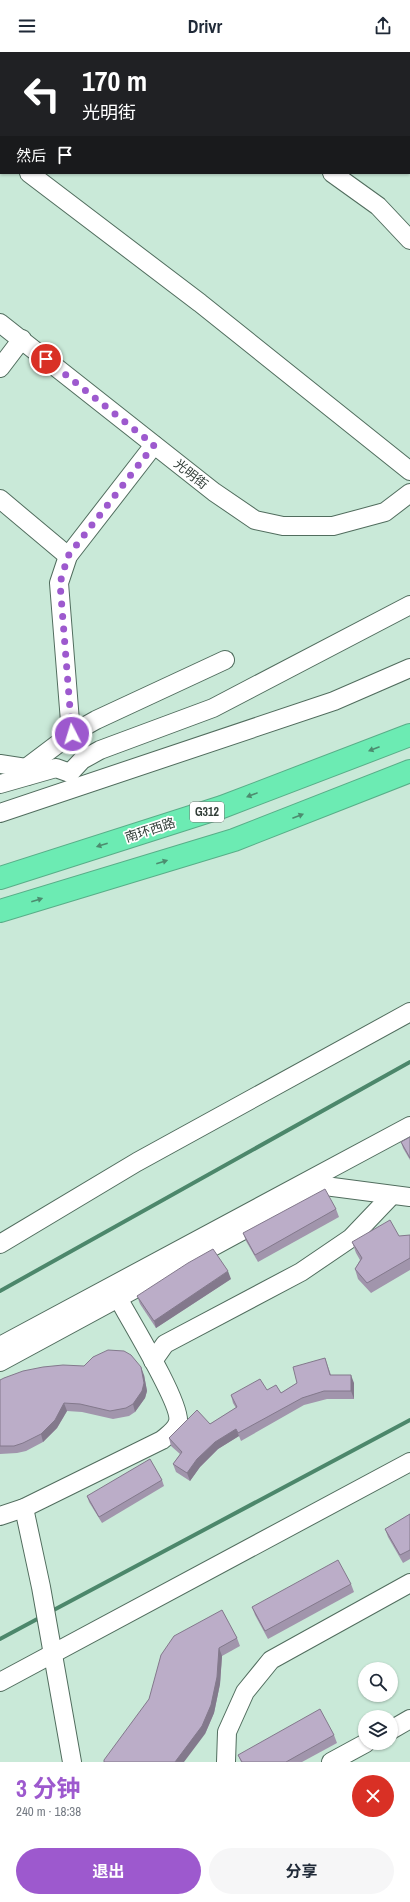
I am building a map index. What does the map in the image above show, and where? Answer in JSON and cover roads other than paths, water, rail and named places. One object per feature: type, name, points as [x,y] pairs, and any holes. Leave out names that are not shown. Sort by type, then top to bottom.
[{"type":"highway","name":"南环西路","points":[[0,878],[222,807],[410,735]]},
{"type":"highway","points":[[0,912],[234,840],[410,771]]},
{"type":"street","points":[[30,174],[200,303],[410,471]]},
{"type":"street","points":[[333,174],[378,206],[410,240]]},
{"type":"street","name":"光明街","points":[[0,323],[214,492],[255,520],[283,526],[333,526],[385,512],[410,493]]},
{"type":"street","points":[[0,368],[22,339]]},
{"type":"street","points":[[72,734],[60,583],[68,556],[154,445]]},
{"type":"street","points":[[0,499],[68,556]]},
{"type":"street","points":[[72,781],[82,760],[100,750],[213,708],[410,605]]},
{"type":"street","points":[[27,772],[72,734],[96,720],[225,660]]},
{"type":"street","points":[[0,814],[72,781],[334,701],[410,668]]},
{"type":"street","points":[[0,764],[27,772]]},
{"type":"street","points":[[0,784],[27,772],[56,768],[72,781]]},
{"type":"street","points":[[0,1244],[137,1162],[410,1012]]},
{"type":"street","points":[[0,1346],[410,1126]]},
{"type":"street","points":[[0,1362],[325,1186],[410,1197]]},
{"type":"street","points":[[153,1361],[165,1344],[301,1272],[351,1238],[392,1195]]},
{"type":"street","points":[[0,1516],[24,1508],[162,1440],[172,1431],[178,1422],[177,1410],[153,1361],[118,1298]]},
{"type":"street","points":[[0,1682],[50,1646],[410,1462]]},
{"type":"street","points":[[24,1508],[41,1587],[50,1646],[72,1762]]},
{"type":"street","points":[[226,1762],[227,1732],[245,1692],[271,1660],[410,1583]]},
{"type":"street","points":[[398,1726],[410,1719]]},
{"type":"street","points":[[331,1762],[358,1747]]},
{"type":"waterway","points":[[0,1291],[410,1062]]},
{"type":"waterway","points":[[50,1612],[410,1420]]},
{"type":"waterway","points":[[0,1639],[41,1617]]}]
